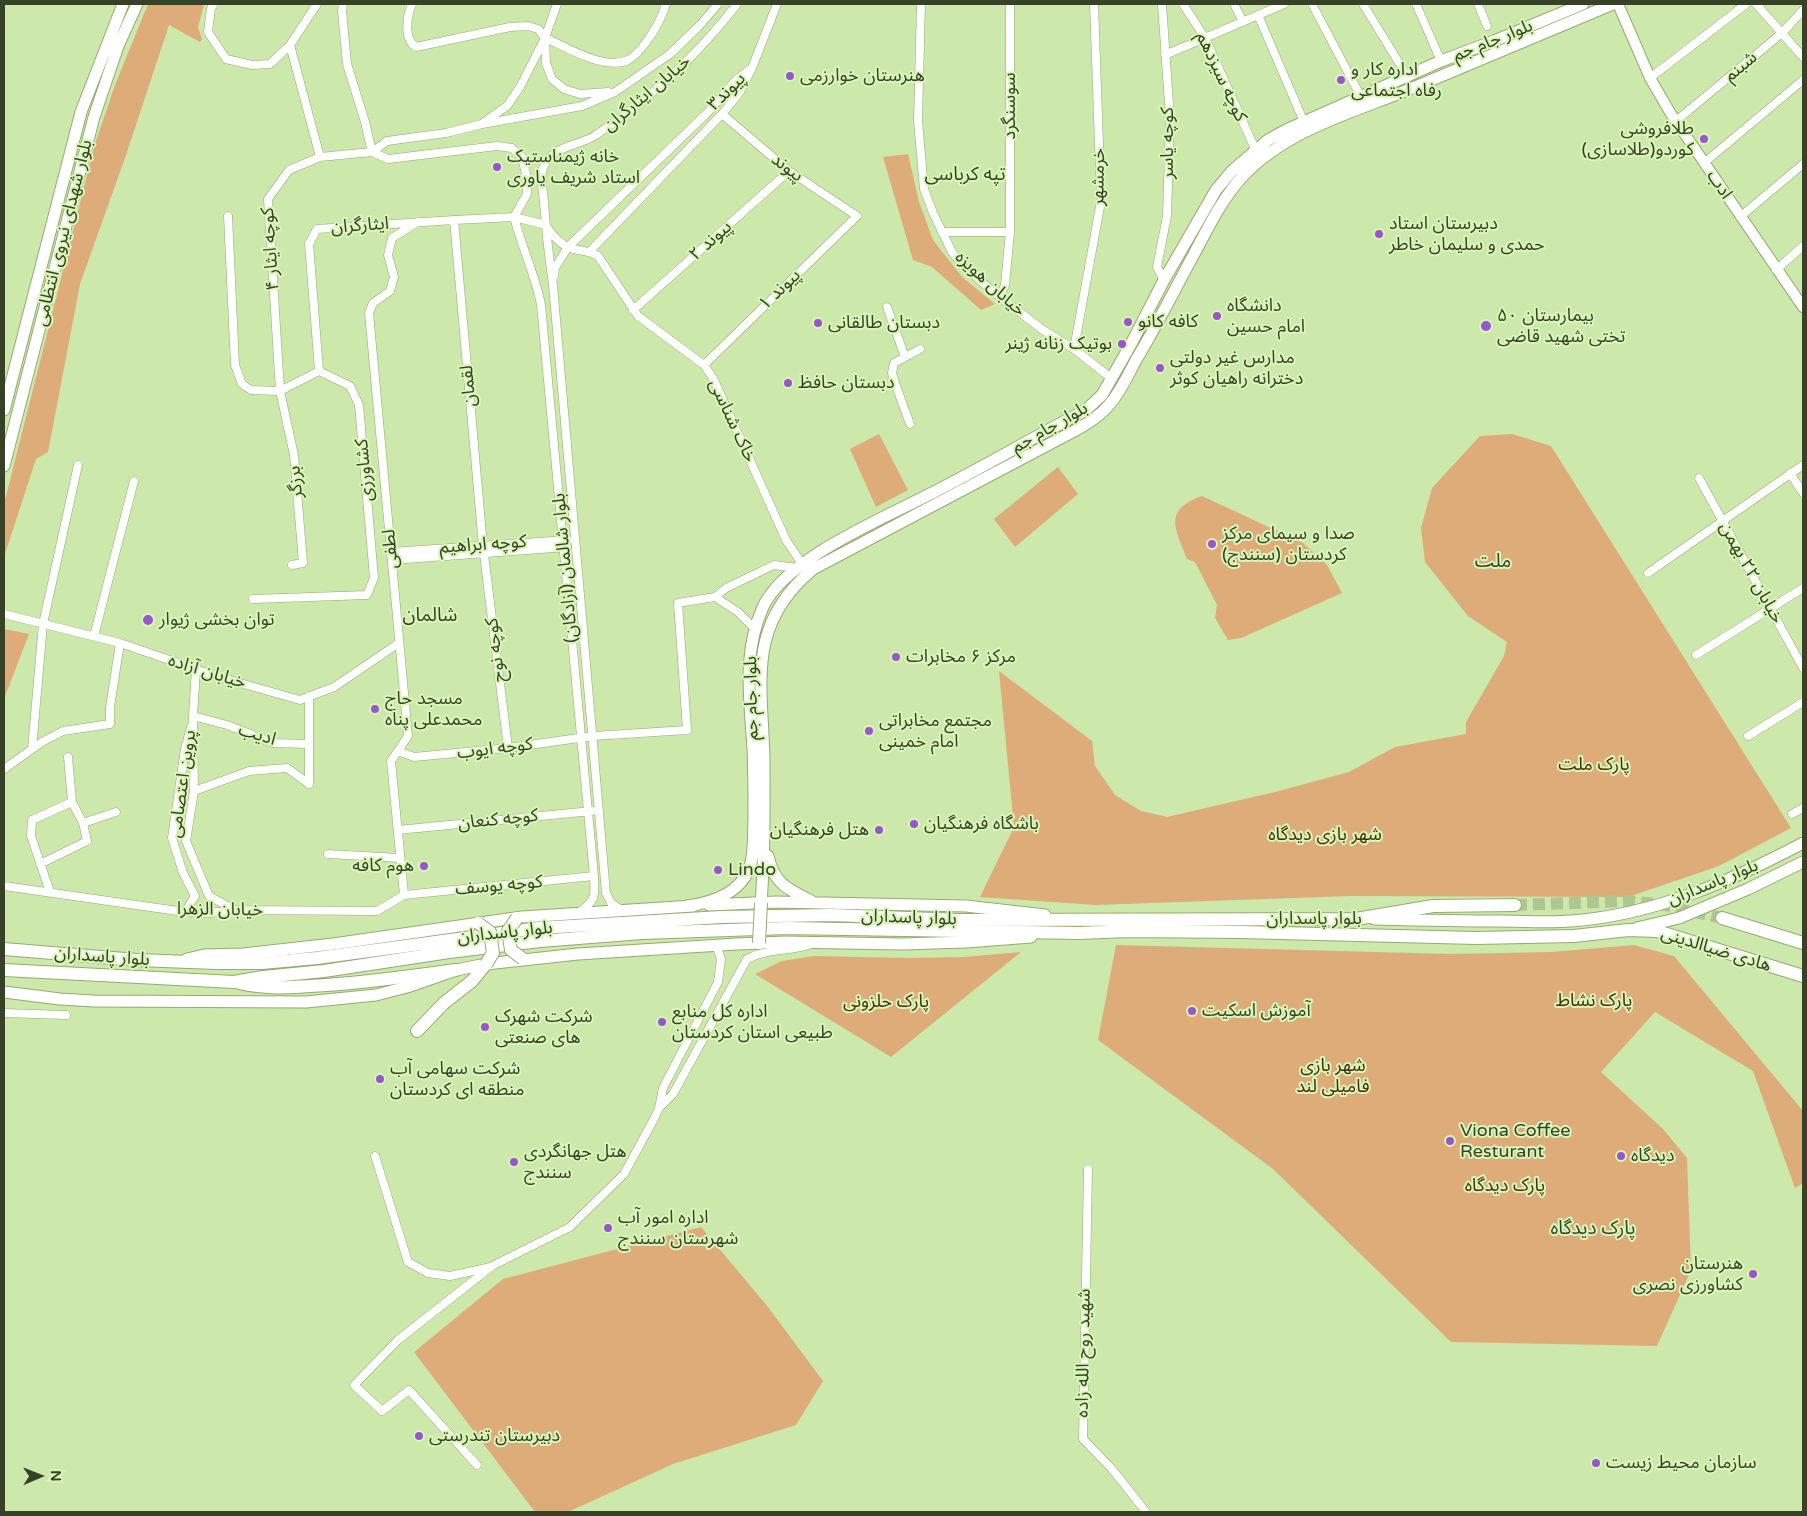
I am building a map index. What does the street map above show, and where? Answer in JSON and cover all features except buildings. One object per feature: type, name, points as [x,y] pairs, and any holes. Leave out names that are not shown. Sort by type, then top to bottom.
[{"type":"main road","name":"بلوار شهدای نیروی انتظامی","points":[[4,410],[81,112],[123,4]]},
{"type":"main road","name":"بلوار شهدای نیروی انتظامی","points":[[4,466],[94,117],[118,46],[137,4]]},
{"type":"main road","name":"بلوار جام جم","points":[[761,903],[764,841],[763,746],[748,670],[755,629],[771,592],[784,578],[800,566],[874,522],[1086,410],[1102,395],[1132,344],[1164,280],[1216,190],[1232,171],[1268,140],[1407,76],[1583,4]]},
{"type":"main road","name":"بلوار جام جم","points":[[687,906],[703,904],[722,896],[737,885],[749,869],[753,851],[754,696],[770,628],[787,594],[800,580],[813,569],[1096,418],[1110,405],[1121,387],[1227,197],[1241,178],[1260,160],[1295,136],[1613,4]]},
{"type":"main road","points":[[1407,76],[1413,88]]},
{"type":"main road","points":[[49,232],[63,234]]},
{"type":"main road","points":[[764,841],[775,878],[787,889],[815,903]]},
{"type":"main road","name":"بلوار پاسداران","points":[[4,949],[216,964],[262,963],[317,958],[538,928],[685,919],[832,915],[959,920],[1356,919],[1572,921],[1616,915],[1671,902],[1740,875],[1803,843]]},
{"type":"main road","name":"بلوار پاسداران","points":[[4,970],[234,982],[540,941],[642,933],[787,928],[1079,933],[1128,931],[1241,932],[1476,938],[1574,936],[1628,930],[1679,918],[1741,892],[1803,862]]},
{"type":"main road","points":[[759,943],[761,903]]},
{"type":"main road","points":[[177,961],[204,955],[243,954],[333,944],[517,918],[687,906],[815,903],[966,906],[1079,919]]},
{"type":"main road","points":[[1356,919],[1433,906],[1515,905]]},
{"type":"main road","points":[[517,918],[508,931],[510,950],[523,959]]},
{"type":"main road","name":"هادی ضیاالدینی","points":[[1722,918],[1803,942]]},
{"type":"main road","points":[[417,1031],[444,1003],[472,981],[493,953],[490,932],[478,923]]},
{"type":"main road","name":"هادی ضیاالدینی","points":[[1628,930],[1657,931],[1803,976]]},
{"type":"main road","points":[[234,982],[257,987],[302,987],[369,982],[523,959],[716,945],[966,942],[1079,933]]},
{"type":"main road","points":[[4,992],[60,999],[306,1002],[376,995],[407,987],[456,970]]},
{"type":"street","points":[[214,4],[211,8],[208,32],[226,58],[252,65],[270,64],[290,45],[317,4]]},
{"type":"street","points":[[343,4],[347,64],[372,152]]},
{"type":"street","points":[[412,4],[407,22],[410,41],[416,46],[510,27],[528,26],[538,29],[545,38],[597,61],[612,63],[628,60],[639,52],[654,31],[666,4]]},
{"type":"street","points":[[482,124],[507,106],[520,87],[545,38],[556,4]]},
{"type":"street","points":[[372,152],[388,141],[446,133],[482,124],[582,106],[615,92],[670,54],[700,25],[718,4]]},
{"type":"street","name":"خیابان ایثارگران","points":[[546,226],[542,172],[550,156],[566,146],[592,138],[652,94],[715,33],[736,4]]},
{"type":"street","points":[[752,68],[777,4]]},
{"type":"street","name":"خیابان هویزه","points":[[921,4],[918,121],[924,189],[952,252],[965,268],[1000,297],[1043,330],[1074,349],[1111,378]]},
{"type":"street","name":"سوسنگرد","points":[[1000,297],[1005,285],[1010,232],[1010,4]]},
{"type":"street","name":"خرمشهر","points":[[1074,349],[1101,201],[1094,4]]},
{"type":"street","name":"کوچه یاسر","points":[[1162,4],[1170,118],[1167,216],[1157,267],[1164,280]]},
{"type":"street","name":"کوچه سیزدهم","points":[[1183,4],[1205,38],[1256,151]]},
{"type":"street","points":[[1234,4],[1243,22]]},
{"type":"street","points":[[1165,55],[1284,4]]},
{"type":"street","points":[[1312,4],[1361,97]]},
{"type":"street","points":[[1362,4],[1407,76]]},
{"type":"street","points":[[1416,4],[1440,62]]},
{"type":"street","points":[[1478,4],[1487,26]]},
{"type":"street","name":"ادب","points":[[1618,4],[1650,78],[1676,121],[1803,307]]},
{"type":"street","points":[[1650,78],[1746,4]]},
{"type":"street","points":[[1756,4],[1803,57]]},
{"type":"street","name":"شبنم","points":[[1676,121],[1782,33],[1803,10]]},
{"type":"street","points":[[1258,15],[1304,122]]},
{"type":"street","points":[[545,38],[546,63],[552,79],[564,89],[580,94],[615,92]]},
{"type":"street","points":[[290,45],[320,157]]},
{"type":"street","name":"پیوند۳","points":[[590,251],[722,114],[740,92],[752,68]]},
{"type":"street","name":"پیوند۳","points":[[553,285],[556,268],[568,247],[708,112],[736,80],[752,68]]},
{"type":"street","points":[[1704,163],[1803,80]]},
{"type":"street","name":"پیوند","points":[[722,114],[789,171],[857,216]]},
{"type":"street","points":[[372,152],[388,159],[497,146],[512,148],[522,157],[526,174],[527,194],[514,217]]},
{"type":"street","name":"کوچه ایثار ۴","points":[[280,391],[268,199],[289,170],[320,157],[372,152]]},
{"type":"street","points":[[1740,217],[1803,164]]},
{"type":"street","name":"پیوند ۲","points":[[634,310],[789,171]]},
{"type":"street","points":[[228,216],[235,365],[242,384],[251,390],[280,391],[319,372]]},
{"type":"street","name":"پیوند ۱","points":[[704,365],[857,216]]},
{"type":"street","name":"ایثارگران","points":[[319,372],[309,244],[317,229],[514,217],[546,226]]},
{"type":"street","name":"بلوار شالمان (آزادگان)","points":[[514,217],[536,281],[541,305],[594,876],[595,895],[590,905],[577,914]]},
{"type":"street","name":"لقمان","points":[[454,220],[484,549]]},
{"type":"street","name":"لطفی","points":[[404,895],[391,760],[408,736],[369,314],[372,303],[390,291],[394,277],[388,255],[392,238],[418,222]]},
{"type":"street","points":[[546,226],[556,240],[568,247],[590,251]]},
{"type":"street","name":"بلوار شالمان (آزادگان)","points":[[546,226],[553,285],[606,893],[611,903],[624,910]]},
{"type":"street","points":[[942,232],[1010,232]]},
{"type":"street","points":[[1776,270],[1803,246]]},
{"type":"street","name":"خاک شناسی","points":[[590,251],[598,256],[638,316],[704,365],[713,378],[786,540],[800,566]]},
{"type":"street","points":[[887,307],[905,357]]},
{"type":"street","points":[[910,424],[892,373],[894,363],[920,349]]},
{"type":"street","name":"کشاورزی","points":[[253,599],[367,594],[374,578],[360,405],[350,386],[319,372]]},
{"type":"street","name":"برزگر","points":[[280,391],[294,455],[303,563],[292,565]]},
{"type":"street","points":[[552,422],[564,421]]},
{"type":"street","points":[[32,749],[42,624],[78,464]]},
{"type":"street","points":[[1648,573],[1803,465]]},
{"type":"street","points":[[1790,474],[1803,493]]},
{"type":"street","name":"خیابان ۲۲ بهمن","points":[[1699,478],[1803,668]]},
{"type":"street","points":[[94,636],[134,481]]},
{"type":"street","name":"کوچه ابراهیم","points":[[392,556],[575,543]]},
{"type":"street","name":"کوچه نوح","points":[[484,549],[508,748]]},
{"type":"street","points":[[755,629],[738,612],[715,597],[726,588],[774,565],[800,566]]},
{"type":"street","points":[[1696,655],[1803,588]]},
{"type":"street","name":"کوچه ایوب","points":[[398,751],[414,757],[508,748],[593,736],[687,730],[678,603],[715,597]]},
{"type":"street","name":"خیابان آزاده","points":[[4,614],[120,643],[196,669],[300,700],[334,687],[400,643]]},
{"type":"street","points":[[4,769],[32,749],[63,731],[110,724],[110,707],[120,643]]},
{"type":"street","points":[[193,716],[196,669]]},
{"type":"street","points":[[309,696],[309,744]]},
{"type":"street","points":[[1748,736],[1803,702]]},
{"type":"street","name":"ادیب","points":[[193,716],[226,725],[272,743],[309,744],[309,784],[287,768],[249,771],[194,791]]},
{"type":"street","name":"پروین اعتصامی","points":[[193,716],[194,791],[186,841],[209,896],[235,910]]},
{"type":"street","name":"پروین اعتصامی","points":[[185,912],[195,896],[184,873],[172,838],[185,749],[193,716]]},
{"type":"street","points":[[40,864],[86,842],[83,823],[72,802],[68,757]]},
{"type":"street","points":[[50,892],[31,836],[32,820],[72,802]]},
{"type":"street","points":[[1792,814],[1803,808]]},
{"type":"street","name":"کوچه کنعان","points":[[398,830],[599,810]]},
{"type":"street","points":[[83,823],[116,812]]},
{"type":"street","points":[[328,854],[400,858]]},
{"type":"street","name":"کوچه یوسف","points":[[404,895],[594,876]]},
{"type":"street","name":"خیابان الزهرا","points":[[4,886],[185,912],[210,913],[235,910],[377,911],[404,895]]},
{"type":"street","points":[[659,1108],[673,1094],[747,959],[758,953],[798,948],[818,943]]},
{"type":"street","points":[[477,1465],[409,1390],[382,1411],[354,1385],[398,1340],[492,1266],[570,1227],[624,1174],[659,1108],[663,1088],[718,982],[721,959],[716,945]]},
{"type":"street","points":[[4,1013],[66,1015]]},
{"type":"street","points":[[698,1022],[709,1028]]},
{"type":"street","points":[[376,1156],[408,1262],[428,1273],[450,1276],[492,1266]]},
{"type":"street","name":"شهید روح الله زاده","points":[[1088,1169],[1083,1439],[1112,1469],[1146,1512]]},
{"type":"green space","points":[[148,4],[204,4],[198,27],[202,39],[200,42],[169,25],[126,155],[80,284],[48,452],[36,459],[4,557],[4,504],[95,144],[115,85]]},
{"type":"green space","points":[[908,154],[919,202],[933,240],[962,277],[995,304],[981,310],[932,267],[913,260],[883,157]]},
{"type":"green space","points":[[879,434],[908,490],[876,507],[850,449]]},
{"type":"green space","name":"پارک ملت","points":[[1512,434],[1551,446],[1791,828],[1719,866],[1628,897],[1351,896],[1095,905],[980,897],[1014,827],[999,671],[1092,741],[1095,766],[1115,795],[1141,811],[1167,817],[1275,792],[1349,772],[1395,747],[1466,734],[1466,722],[1504,656],[1507,642],[1468,616],[1425,562],[1421,528],[1432,488],[1480,436]]},
{"type":"green space","points":[[1058,467],[1078,494],[1015,547],[994,519]]},
{"type":"green space","points":[[1202,496],[1303,543],[1327,565],[1342,593],[1241,638],[1228,640],[1215,618],[1217,605],[1195,562],[1187,559],[1176,530],[1175,522],[1181,508],[1189,501]]},
{"type":"green space","points":[[4,629],[29,634],[4,699]]},
{"type":"green space","name":"پارک دیدگاه","points":[[1116,945],[1450,954],[1551,952],[1634,945],[1674,956],[1803,1111],[1803,1183],[1795,1188],[1753,1071],[1655,1012],[1601,1072],[1663,1129],[1687,1158],[1691,1270],[1657,1346],[1451,1342],[1273,1169],[1098,1040]]},
{"type":"green space","name":"پارک حلزونی","points":[[1021,952],[891,1057],[755,974],[782,961],[814,956],[963,957]]},
{"type":"green space","points":[[701,1227],[768,1307],[823,1381],[796,1425],[673,1464],[568,1512],[535,1512],[414,1352],[503,1279]]},
{"type":"tunnel","points":[[1515,905],[1627,901],[1665,905],[1722,918]]},
{"type":"place","name":"هنرستان خوارزمی","points":[[790,76]]},
{"type":"place","name":"اداره کار و رفاه اجتماعی","points":[[1341,80]]},
{"type":"place","name":"طلافروشی کوردو(طلاسازی)","points":[[1704,139]]},
{"type":"place","name":"خانه ژیمناستیک استاد شریف یاوری","points":[[497,167]]},
{"type":"place","name":"دبیرستان استاد حمدی و سلیمان خاطر","points":[[1379,234]]},
{"type":"place","name":"دانشگاه امام حسین","points":[[1217,316]]},
{"type":"place","name":"کافه کانو","points":[[1128,322]]},
{"type":"place","name":"دبستان طالقانی","points":[[818,323]]},
{"type":"place","name":"بیمارستان ۵۰ تختی شهید قاضی","points":[[1486,326]]},
{"type":"place","name":"بوتیک زنانه ژینر","points":[[1122,344]]},
{"type":"place","name":"مدارس غیر دولتی دخترانه راهیان کوثر","points":[[1160,368]]},
{"type":"place","name":"دبستان حافظ","points":[[788,383]]},
{"type":"place","name":"صدا و سیمای مرکز کردستان (سنندج)","points":[[1212,544]]},
{"type":"place","name":"توان بخشی ژیوار","points":[[148,620]]},
{"type":"place","name":"مرکز ۶ مخابرات","points":[[896,657]]},
{"type":"place","name":"مسجد حاج محمدعلی پناه","points":[[375,709]]},
{"type":"place","name":"مجتمع مخابراتی امام خمینی","points":[[869,731]]},
{"type":"place","name":"باشگاه فرهنگیان","points":[[914,824]]},
{"type":"place","name":"هتل فرهنگیان","points":[[879,830]]},
{"type":"place","name":"هوم کافه","points":[[424,866]]},
{"type":"place","name":"Lindo","points":[[718,870]]},
{"type":"place","name":"آموزش اسکیت","points":[[1192,1011]]},
{"type":"place","name":"اداره کل منابع طبیعی استان کردستان","points":[[662,1022]]},
{"type":"place","name":"شرکت شهرک های صنعتی","points":[[485,1027]]},
{"type":"place","name":"شرکت سهامی آب منطقه ای کردستان","points":[[380,1079]]},
{"type":"place","name":"Viona Coffee Resturant","points":[[1450,1141]]},
{"type":"place","name":"دیدگاه","points":[[1621,1156]]},
{"type":"place","name":"هتل جهانگردی سنندج","points":[[514,1162]]},
{"type":"place","name":"اداره امور آب شهرستان سنندج","points":[[608,1228]]},
{"type":"place","name":"هنرستان کشاورزی نصری","points":[[1753,1274]]},
{"type":"place","name":"دبیرستان تندرستی","points":[[419,1436]]},
{"type":"place","name":"سازمان محیط زیست","points":[[1596,1463]]},
{"type":"district","name":"تپه کرباسی","points":[[965,175]]},
{"type":"district","name":"ملت","points":[[1493,562]]},
{"type":"district","name":"شالمان","points":[[430,616]]},
{"type":"district","name":"پارک دیدگاه","points":[[1593,1229]]},
{"type":"park label","name":"شهر بازی دیدگاه","points":[[1325,835]]},
{"type":"park label","name":"پارک نشاط","points":[[1594,1001]]},
{"type":"park label","name":"شهر بازی فامیلی لند","points":[[1333,1076]]}]
